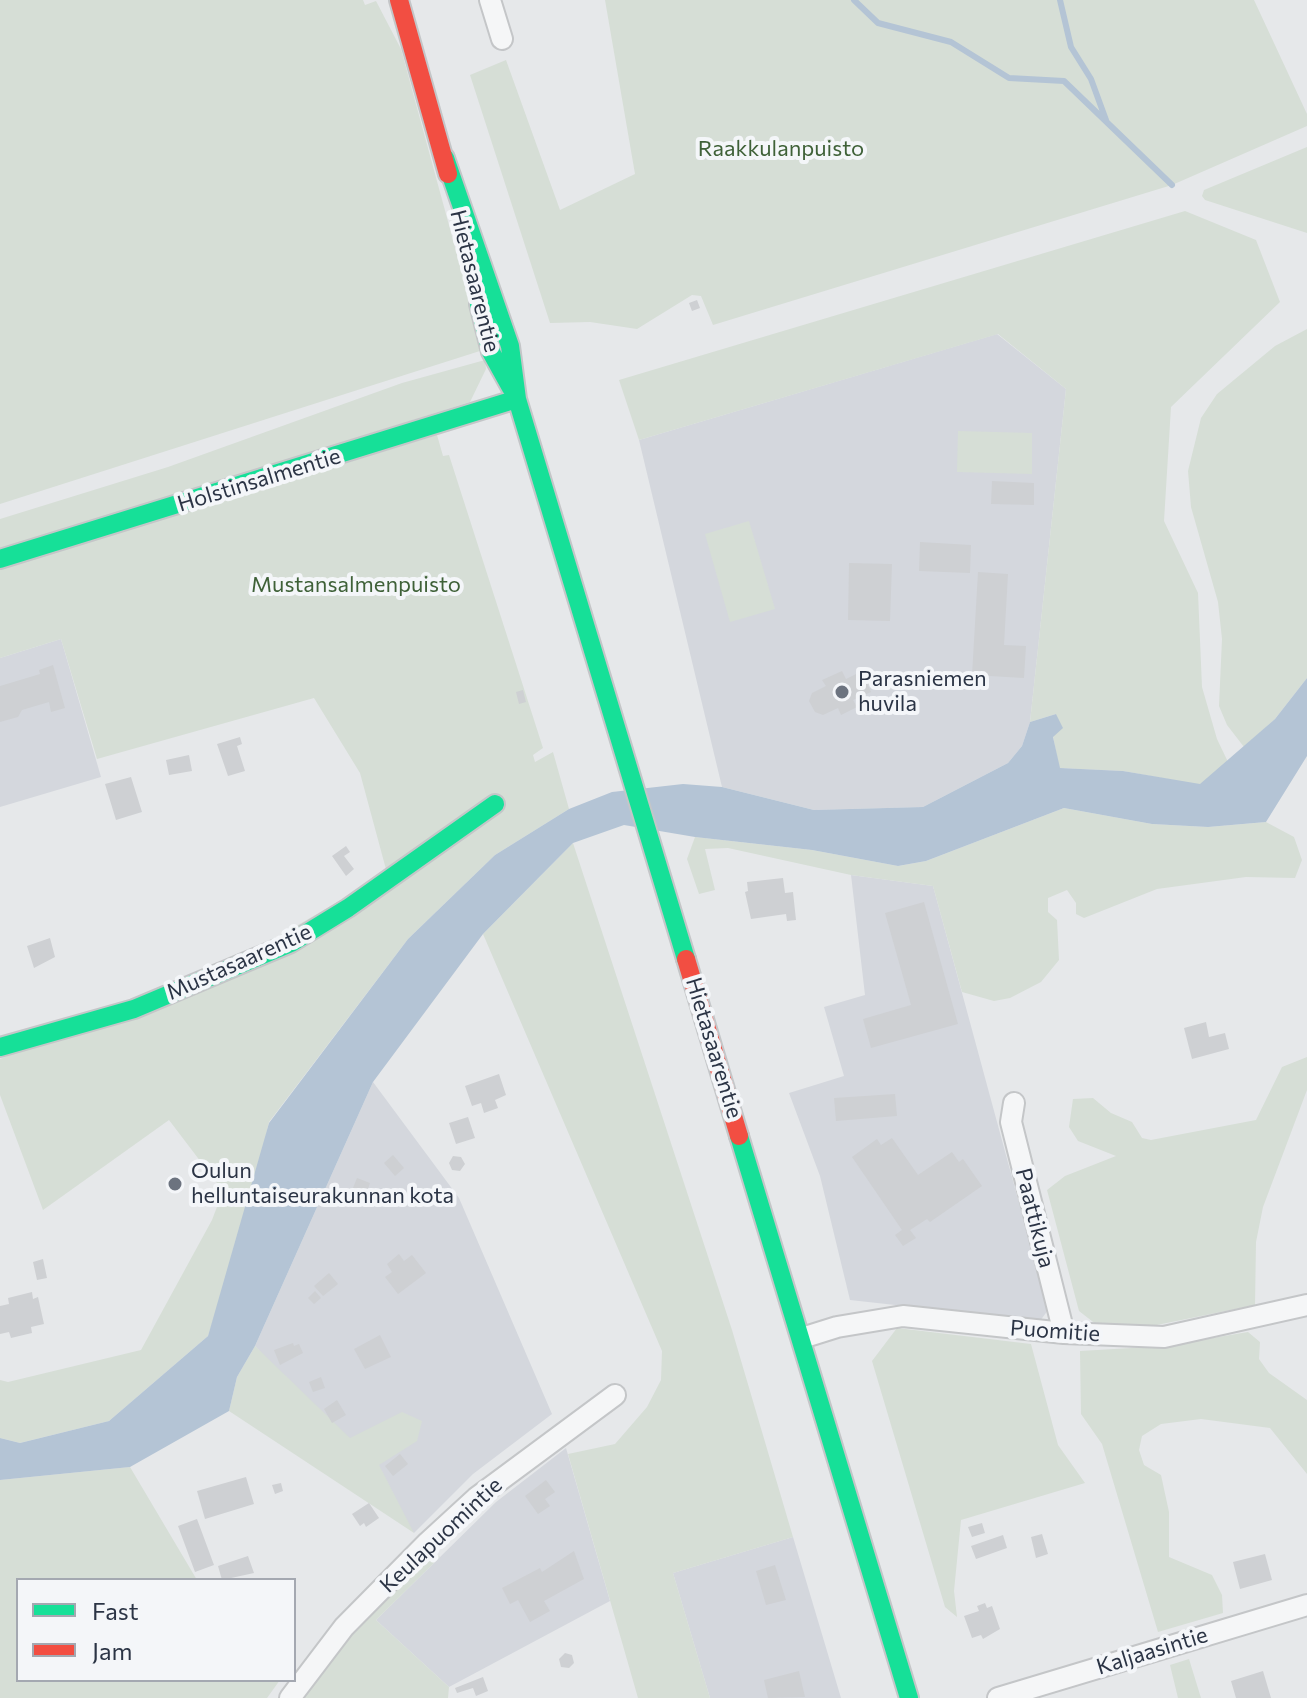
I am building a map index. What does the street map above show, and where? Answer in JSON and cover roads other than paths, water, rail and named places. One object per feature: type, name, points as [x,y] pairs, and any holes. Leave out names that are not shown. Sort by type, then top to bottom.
[{"type":"street","name":"Hietasaarentie","points":[[399,0],[445,158],[510,346],[517,399],[909,1698]]},
{"type":"street","points":[[490,0],[502,39]]},
{"type":"street","name":"Holstinsalmentie","points":[[0,559],[517,399]]},
{"type":"street","name":"Mustasaarentie","points":[[0,1047],[134,1009],[291,943],[348,908],[495,804]]},
{"type":"street","name":"Paattikuja","points":[[1014,1103],[1011,1122],[1064,1333]]},
{"type":"street","name":"Puomitie","points":[[802,1338],[837,1327],[903,1316],[1064,1333],[1164,1337],[1307,1305]]},
{"type":"street","name":"Keulapuomintie","points":[[290,1698],[344,1627],[428,1542],[476,1498],[615,1395]]},
{"type":"street","name":"Kaljaasintie","points":[[998,1698],[1307,1605]]},
{"type":"water","points":[[1307,678],[1307,756],[1266,822],[1208,827],[1152,824],[1064,808],[926,861],[898,866],[812,850],[695,837],[624,825],[573,843],[483,934],[373,1082],[255,1346],[237,1377],[229,1411],[130,1467],[0,1480],[0,1438],[20,1443],[109,1421],[208,1336],[269,1123],[408,939],[495,855],[569,809],[612,792],[683,784],[722,787],[814,810],[923,807],[1008,763],[1022,746],[1030,722],[1056,714],[1063,728],[1053,737],[1060,768],[1123,771],[1200,784],[1275,719]]},
{"type":"waterway","points":[[854,0],[878,23],[951,42],[1009,78],[1064,81],[1172,185]]},
{"type":"waterway","points":[[1060,0],[1071,47],[1091,79],[1106,120]]},
{"type":"place","name":"Parasniemen huvila","points":[[842,692]]},
{"type":"place","name":"Oulun helluntaiseurakunnan kota","points":[[175,1184]]},
{"type":"park label","name":"Raakkulanpuisto","points":[[781,149]]},
{"type":"park label","name":"Mustansalmenpuisto","points":[[356,585]]}]
